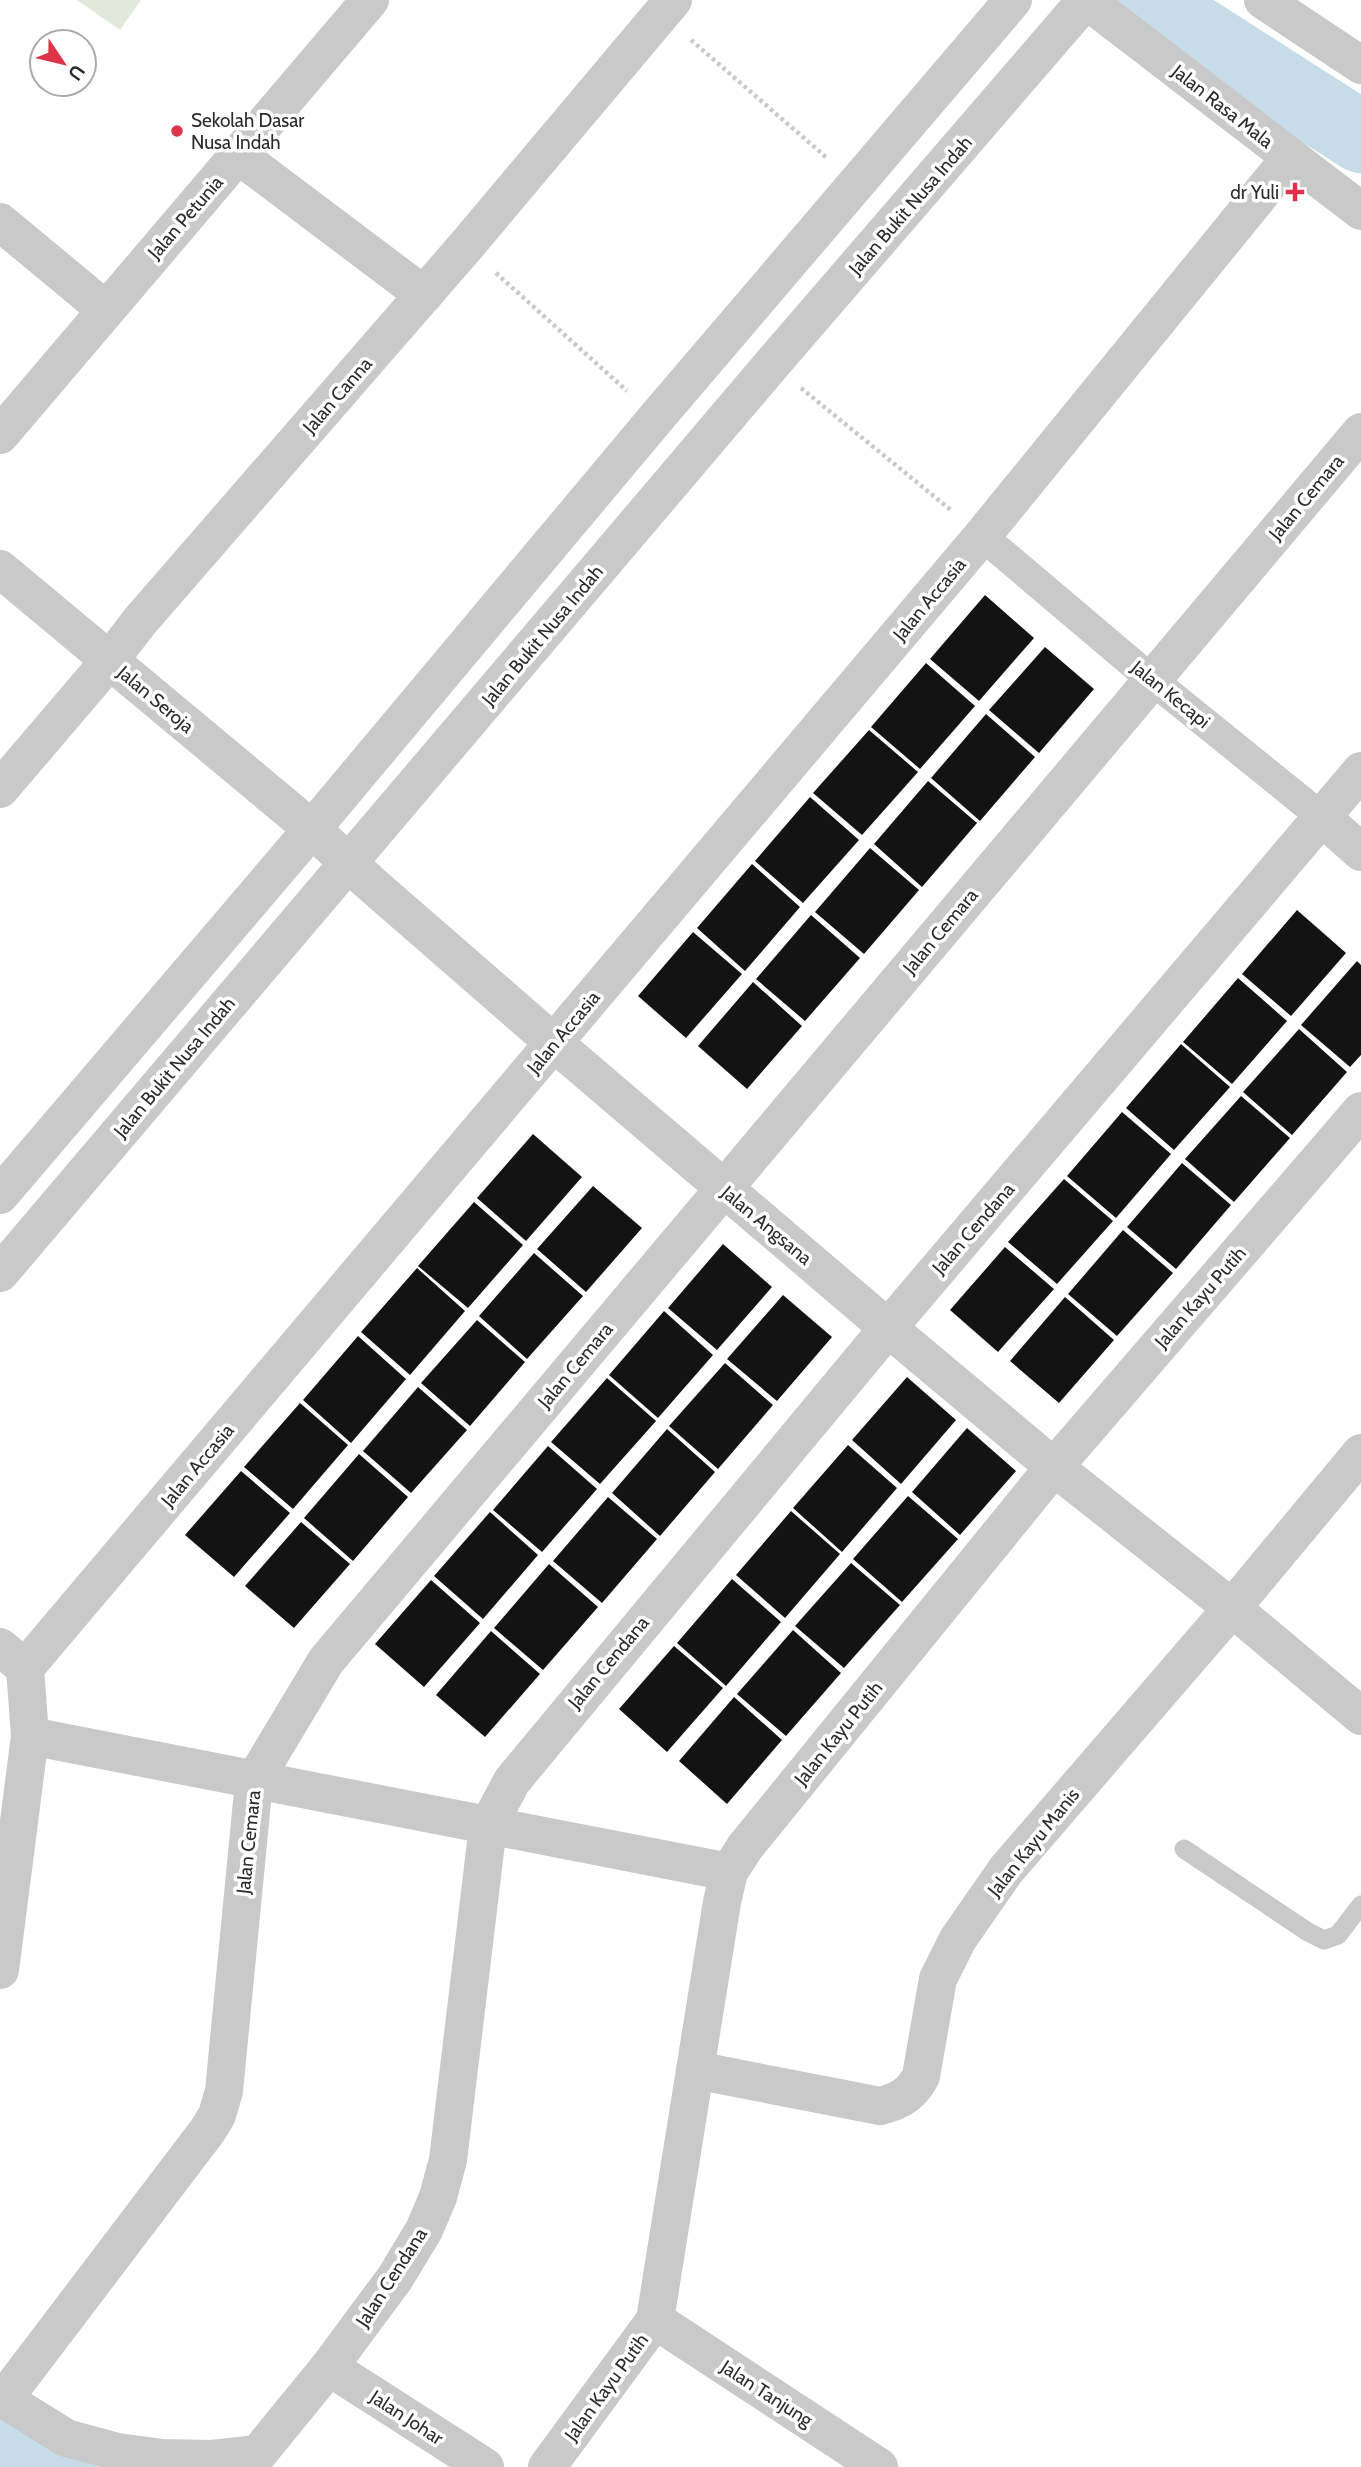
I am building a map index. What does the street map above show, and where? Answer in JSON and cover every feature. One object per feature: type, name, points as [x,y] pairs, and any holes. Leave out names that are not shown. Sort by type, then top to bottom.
[{"type":"street","name":"Jalan Petunia","points":[[0,435],[370,0]]},
{"type":"street","points":[[0,1195],[1013,0]]},
{"type":"street","name":"Jalan Rasa Mala","points":[[1086,0],[1361,211]]},
{"type":"street","name":"Jalan Bukit Nusa Indah","points":[[0,1273],[772,364],[1086,0]]},
{"type":"street","points":[[1263,0],[1361,65]]},
{"type":"street","name":"Jalan Canna","points":[[0,789],[140,621],[424,295],[667,7]]},
{"type":"street","points":[[238,155],[424,295]]},
{"type":"street","name":"Jalan Accasia","points":[[0,1970],[30,1736],[13,1657],[554,1044],[982,536],[1290,159]]},
{"type":"street","points":[[0,222],[106,310]]},
{"type":"street","name":"Jalan Cemara","points":[[2,2398],[217,2115],[224,2091],[254,1781],[326,1661],[1361,432]]},
{"type":"street","name":"Jalan Kecapi","points":[[982,536],[1361,852]]},
{"type":"street","name":"Jalan Seroja","points":[[0,569],[312,829]]},
{"type":"street","name":"Jalan Cendana","points":[[2,2398],[66,2438],[118,2452],[162,2458],[258,2461],[395,2278],[424,2230],[438,2196],[448,2160],[488,1826],[512,1781],[888,1328],[1361,771]]},
{"type":"street","name":"Jalan Angsana","points":[[312,829],[554,1044],[888,1328],[1054,1467],[1232,1608],[1361,1716]]},
{"type":"street","name":"Jalan Kayu Putih","points":[[547,2467],[655,2320],[729,1872],[745,1847],[1054,1467],[1361,1111]]},
{"type":"street","name":"Jalan Kayu Manis","points":[[695,2070],[880,2106],[898,2102],[914,2089],[921,2076],[938,1979],[958,1939],[1006,1870],[1232,1608],[1361,1453]]},
{"type":"street","points":[[30,1736],[729,1872]]},
{"type":"street","name":"Jalan Tanjung","points":[[655,2320],[879,2467]]},
{"type":"street","name":"Jalan Johar","points":[[329,2367],[485,2467]]},
{"type":"lane","points":[[1184,1849],[1324,1940],[1338,1935],[1361,1905]]},
{"type":"path","points":[[667,7],[857,183]]},
{"type":"path","points":[[466,246],[657,417]]},
{"type":"path","points":[[772,364],[982,536]]},
{"type":"green space","points":[[77,0],[141,0],[120,30]]},
{"type":"building","points":[[985,595],[1034,638],[979,701],[930,659]]},
{"type":"building","points":[[1045,647],[1094,689],[1039,753],[989,710]]},
{"type":"building","points":[[926,663],[975,706],[920,769],[871,727]]},
{"type":"building","points":[[986,714],[1035,757],[980,821],[931,778]]},
{"type":"building","points":[[869,730],[918,772],[862,835],[813,793]]},
{"type":"building","points":[[928,781],[977,823],[922,887],[874,844]]},
{"type":"building","points":[[810,797],[859,840],[803,903],[755,861]]},
{"type":"building","points":[[870,848],[919,890],[864,954],[815,912]]},
{"type":"building","points":[[752,864],[800,907],[745,971],[697,928]]},
{"type":"building","points":[[1297,910],[1346,953],[1291,1016],[1242,974]]},
{"type":"building","points":[[811,915],[860,958],[805,1021],[756,979]]},
{"type":"building","points":[[693,932],[742,974],[686,1038],[638,996]]},
{"type":"building","points":[[1357,961],[1361,965],[1361,1055],[1350,1067],[1301,1025]]},
{"type":"building","points":[[1238,978],[1287,1021],[1232,1084],[1183,1042]]},
{"type":"building","points":[[753,982],[802,1026],[747,1089],[698,1046]]},
{"type":"building","points":[[1299,1029],[1347,1072],[1292,1135],[1243,1092]]},
{"type":"building","points":[[1181,1044],[1230,1087],[1174,1150],[1126,1108]]},
{"type":"building","points":[[1241,1096],[1290,1138],[1234,1202],[1185,1159]]},
{"type":"building","points":[[1122,1112],[1171,1154],[1116,1218],[1067,1176]]},
{"type":"building","points":[[533,1134],[582,1177],[526,1241],[477,1198]]},
{"type":"building","points":[[1182,1163],[1231,1205],[1176,1269],[1127,1227]]},
{"type":"building","points":[[1064,1179],[1113,1221],[1057,1284],[1008,1242]]},
{"type":"building","points":[[593,1186],[642,1228],[586,1292],[537,1249]]},
{"type":"building","points":[[474,1202],[523,1245],[468,1308],[418,1266]]},
{"type":"building","points":[[1123,1230],[1173,1273],[1117,1336],[1068,1294]]},
{"type":"building","points":[[723,1244],[772,1287],[717,1350],[668,1308]]},
{"type":"building","points":[[1005,1247],[1054,1289],[998,1352],[950,1310]]},
{"type":"building","points":[[534,1253],[583,1296],[527,1359],[479,1316]]},
{"type":"building","points":[[417,1268],[465,1311],[410,1375],[361,1332]]},
{"type":"building","points":[[783,1295],[832,1337],[777,1401],[727,1359]]},
{"type":"building","points":[[1065,1297],[1114,1340],[1059,1403],[1010,1361]]},
{"type":"building","points":[[664,1311],[713,1355],[658,1418],[609,1375]]},
{"type":"building","points":[[477,1320],[525,1362],[470,1426],[421,1383]]},
{"type":"building","points":[[358,1336],[406,1379],[351,1443],[303,1400]]},
{"type":"building","points":[[725,1363],[773,1405],[718,1469],[669,1426]]},
{"type":"building","points":[[907,1377],[956,1420],[901,1484],[852,1440]]},
{"type":"building","points":[[607,1378],[656,1421],[600,1484],[551,1442]]},
{"type":"building","points":[[418,1387],[467,1430],[411,1493],[363,1451]]},
{"type":"building","points":[[300,1403],[348,1445],[293,1509],[244,1467]]},
{"type":"building","points":[[967,1428],[1016,1471],[960,1535],[912,1492]]},
{"type":"building","points":[[667,1429],[715,1472],[660,1536],[612,1493]]},
{"type":"building","points":[[848,1445],[897,1488],[842,1552],[793,1508]]},
{"type":"building","points":[[548,1446],[597,1489],[542,1552],[493,1510]]},
{"type":"building","points":[[359,1454],[408,1497],[353,1561],[304,1518]]},
{"type":"building","points":[[241,1471],[290,1513],[234,1577],[185,1535]]},
{"type":"building","points":[[908,1496],[958,1539],[902,1602],[853,1559]]},
{"type":"building","points":[[608,1497],[657,1539],[602,1603],[553,1561]]},
{"type":"building","points":[[791,1511],[840,1554],[785,1618],[736,1575]]},
{"type":"building","points":[[490,1512],[538,1555],[483,1619],[434,1576]]},
{"type":"building","points":[[301,1522],[350,1564],[294,1628],[245,1586]]},
{"type":"building","points":[[851,1563],[900,1605],[844,1668],[795,1626]]},
{"type":"building","points":[[549,1564],[598,1607],[543,1670],[494,1628]]},
{"type":"building","points":[[732,1579],[781,1622],[726,1686],[677,1643]]},
{"type":"building","points":[[431,1580],[480,1623],[424,1687],[375,1644]]},
{"type":"building","points":[[793,1630],[841,1673],[786,1736],[737,1694]]},
{"type":"building","points":[[491,1631],[540,1674],[485,1737],[436,1695]]},
{"type":"building","points":[[674,1646],[723,1688],[667,1752],[619,1709]]},
{"type":"building","points":[[734,1697],[782,1740],[727,1804],[679,1761]]},
{"type":"waterway","points":[[1147,0],[1361,137]]},
{"type":"waterway","points":[[0,2449],[62,2467]]},
{"type":"place","name":"Sekolah Dasar Nusa Indah","points":[[177,131]]},
{"type":"place","name":"dr Yuli","points":[[1295,192]]}]
